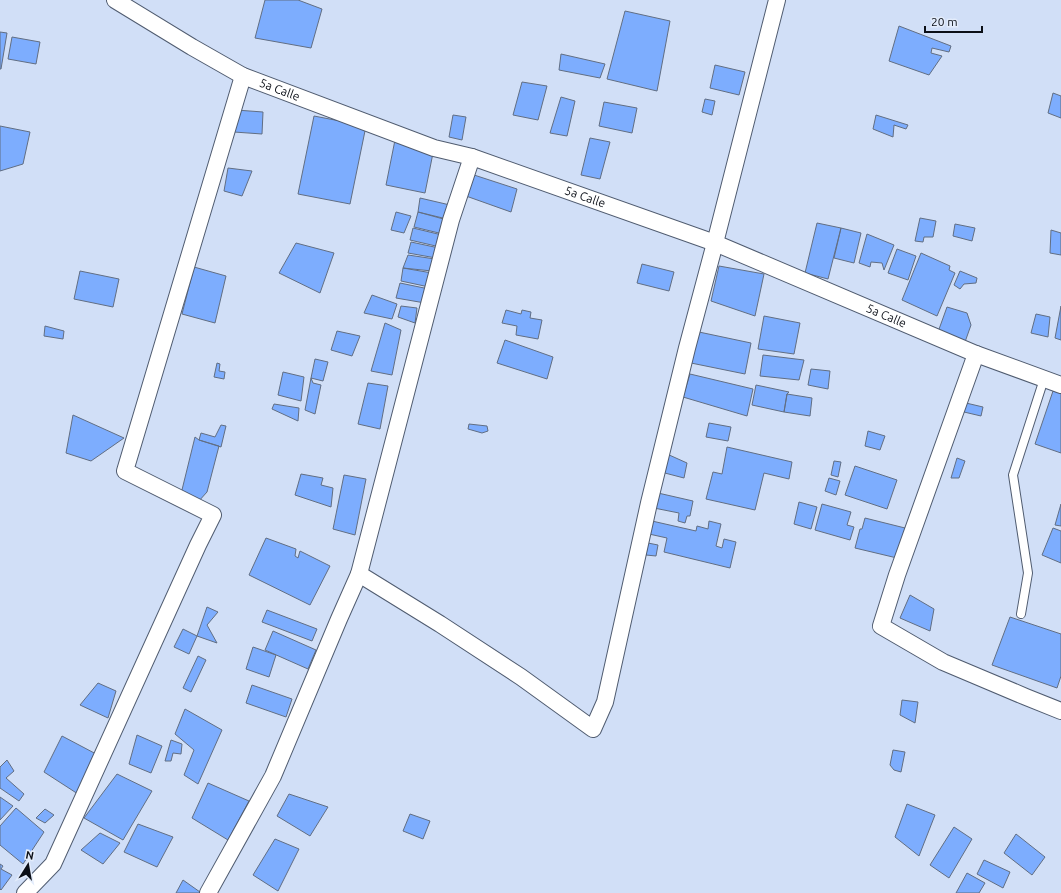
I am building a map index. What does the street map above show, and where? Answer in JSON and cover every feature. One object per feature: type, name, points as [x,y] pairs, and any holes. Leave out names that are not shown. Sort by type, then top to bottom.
[{"type":"street","name":"5a Calle","points":[[116,0],[192,47],[243,76],[434,148],[472,157],[715,243],[976,354],[1061,385]]},
{"type":"street","points":[[359,574],[440,624],[521,677],[593,729],[605,702],[648,503],[777,0]]},
{"type":"street","points":[[25,893],[53,864],[213,515],[125,471],[243,76]]},
{"type":"street","points":[[208,893],[273,776],[359,574],[451,220],[472,157]]},
{"type":"street","points":[[976,354],[897,575],[881,626],[943,662],[1061,711]]},
{"type":"lane","points":[[1021,614],[1028,573],[1013,475],[1044,379]]},
{"type":"building","points":[[265,0],[298,0],[322,9],[311,48],[255,38]]},
{"type":"building","points":[[625,11],[670,21],[657,91],[607,79]]},
{"type":"building","points":[[899,26],[951,46],[949,52],[932,48],[931,53],[942,56],[929,75],[889,61]]},
{"type":"building","points":[[0,32],[7,33],[1,69],[0,69]]},
{"type":"building","points":[[12,37],[40,42],[36,64],[8,59]]},
{"type":"building","points":[[561,54],[605,64],[600,78],[559,70]]},
{"type":"building","points":[[715,65],[745,72],[739,95],[710,88]]},
{"type":"building","points":[[522,82],[547,86],[538,120],[513,115]]},
{"type":"building","points":[[1053,93],[1061,96],[1061,118],[1048,113]]},
{"type":"building","points":[[561,97],[575,101],[567,136],[550,133]]},
{"type":"building","points":[[705,99],[715,101],[712,115],[702,112]]},
{"type":"building","points":[[604,102],[637,108],[632,133],[599,126]]},
{"type":"building","points":[[236,110],[263,112],[262,134],[234,132]]},
{"type":"building","points":[[453,115],[466,117],[462,140],[449,137]]},
{"type":"building","points":[[876,115],[908,125],[906,129],[894,125],[893,137],[873,129]]},
{"type":"building","points":[[314,116],[366,126],[350,204],[298,194]]},
{"type":"building","points":[[0,126],[30,132],[23,164],[0,171]]},
{"type":"building","points":[[590,138],[610,142],[600,179],[581,175]]},
{"type":"building","points":[[395,140],[434,148],[425,193],[386,185]]},
{"type":"building","points":[[228,168],[252,171],[242,196],[224,191]]},
{"type":"building","points":[[471,174],[517,189],[511,212],[466,196]]},
{"type":"building","points":[[420,198],[450,205],[451,220],[418,212]]},
{"type":"building","points":[[396,212],[411,216],[404,233],[391,230]]},
{"type":"building","points":[[418,212],[447,220],[443,234],[414,227]]},
{"type":"building","points":[[920,218],[936,221],[933,237],[924,237],[923,242],[915,241]]},
{"type":"building","points":[[817,223],[841,228],[828,279],[805,273]]},
{"type":"building","points":[[955,224],[975,228],[972,241],[953,236]]},
{"type":"building","points":[[413,228],[442,235],[440,247],[410,240]]},
{"type":"building","points":[[841,228],[861,233],[854,263],[834,258]]},
{"type":"building","points":[[1051,230],[1061,233],[1061,255],[1050,253]]},
{"type":"building","points":[[867,234],[894,245],[884,270],[882,263],[871,262],[870,267],[859,263]]},
{"type":"building","points":[[411,242],[439,248],[436,258],[408,253]]},
{"type":"building","points":[[296,243],[334,253],[320,293],[279,273]]},
{"type":"building","points":[[897,249],[916,256],[908,280],[888,273]]},
{"type":"building","points":[[921,253],[950,266],[949,270],[955,273],[937,316],[902,300]]},
{"type":"building","points":[[408,255],[435,259],[432,271],[403,268]]},
{"type":"building","points":[[642,264],[674,272],[669,291],[637,283]]},
{"type":"building","points":[[719,266],[764,274],[755,316],[711,301]]},
{"type":"building","points":[[194,267],[226,276],[215,323],[182,314]]},
{"type":"building","points":[[403,268],[432,273],[429,287],[401,281]]},
{"type":"building","points":[[80,271],[119,279],[113,307],[74,299]]},
{"type":"building","points":[[960,271],[977,278],[976,283],[964,284],[960,289],[954,285]]},
{"type":"building","points":[[400,283],[429,289],[425,303],[396,298]]},
{"type":"building","points":[[372,295],[397,304],[392,319],[364,313]]},
{"type":"building","points":[[401,306],[417,308],[415,323],[398,317]]},
{"type":"building","points":[[1061,306],[1061,340],[1055,338]]},
{"type":"building","points":[[947,307],[967,313],[971,325],[965,342],[938,332]]},
{"type":"building","points":[[506,310],[521,314],[522,310],[531,312],[530,318],[542,320],[538,339],[516,335],[517,326],[502,323]]},
{"type":"building","points":[[1036,314],[1050,317],[1048,337],[1031,333]]},
{"type":"building","points":[[764,316],[800,323],[794,354],[758,349]]},
{"type":"building","points":[[385,323],[401,330],[392,375],[371,371]]},
{"type":"building","points":[[45,326],[64,331],[63,339],[44,336]]},
{"type":"building","points":[[337,331],[360,336],[352,356],[331,350]]},
{"type":"building","points":[[699,332],[751,343],[745,374],[691,363]]},
{"type":"building","points":[[505,340],[553,357],[547,379],[497,363]]},
{"type":"building","points":[[763,355],[804,360],[799,380],[760,376]]},
{"type":"building","points":[[315,359],[328,362],[323,381],[311,378]]},
{"type":"building","points":[[217,363],[220,364],[219,371],[225,372],[224,379],[214,377]]},
{"type":"building","points":[[811,369],[830,371],[828,389],[808,385]]},
{"type":"building","points":[[283,372],[304,377],[301,401],[278,395]]},
{"type":"building","points":[[690,374],[753,389],[747,416],[683,397]]},
{"type":"building","points":[[311,378],[313,383],[321,385],[315,414],[305,410]]},
{"type":"building","points":[[368,383],[388,386],[380,429],[358,424]]},
{"type":"building","points":[[756,385],[789,392],[787,394],[784,412],[752,405]]},
{"type":"building","points":[[1053,391],[1061,393],[1061,453],[1035,444]]},
{"type":"building","points":[[787,394],[812,398],[810,416],[784,412]]},
{"type":"building","points":[[966,403],[983,407],[981,416],[964,412]]},
{"type":"building","points":[[274,404],[299,408],[298,421],[272,409]]},
{"type":"building","points":[[73,415],[124,438],[91,461],[66,453]]},
{"type":"building","points":[[709,423],[731,427],[728,441],[706,437]]},
{"type":"building","points":[[469,424],[487,426],[488,431],[482,433],[468,429]]},
{"type":"building","points":[[221,425],[226,426],[221,447],[199,440],[201,433],[215,437]]},
{"type":"building","points":[[868,431],[885,436],[880,450],[865,446]]},
{"type":"building","points":[[195,437],[199,440],[219,446],[207,492],[198,502],[180,498]]},
{"type":"building","points":[[727,447],[792,462],[789,479],[764,473],[755,510],[706,499],[713,472],[722,474]]},
{"type":"building","points":[[667,454],[687,463],[684,478],[661,472]]},
{"type":"building","points":[[957,458],[965,461],[959,478],[951,478]]},
{"type":"building","points":[[834,461],[841,462],[838,477],[831,475]]},
{"type":"building","points":[[855,466],[897,480],[887,509],[845,495]]},
{"type":"building","points":[[301,474],[323,478],[321,485],[333,488],[331,507],[295,495]]},
{"type":"building","points":[[344,475],[366,479],[355,535],[333,529]]},
{"type":"building","points":[[829,478],[840,481],[836,495],[825,491]]},
{"type":"building","points":[[658,493],[693,501],[690,516],[687,516],[685,523],[678,521],[679,513],[654,508]]},
{"type":"building","points":[[799,502],[817,507],[811,529],[794,524]]},
{"type":"building","points":[[822,504],[851,512],[847,525],[854,527],[850,540],[815,530]]},
{"type":"building","points":[[1061,504],[1061,526],[1055,525]]},
{"type":"building","points":[[865,518],[905,528],[897,558],[855,548],[860,529],[862,529]]},
{"type":"building","points":[[652,521],[696,531],[697,526],[708,529],[709,521],[721,524],[716,546],[722,548],[724,539],[736,542],[730,568],[664,552],[667,538],[649,534]]},
{"type":"building","points":[[1053,528],[1061,531],[1061,563],[1042,555]]},
{"type":"building","points":[[266,538],[296,549],[295,556],[298,558],[300,551],[330,566],[310,605],[249,575]]},
{"type":"building","points":[[648,543],[658,545],[656,556],[646,555]]},
{"type":"building","points":[[910,595],[934,609],[930,631],[900,618]]},
{"type":"building","points":[[207,607],[218,612],[207,625],[217,643],[197,636]]},
{"type":"building","points":[[267,610],[317,629],[312,641],[262,622]]},
{"type":"building","points":[[1010,617],[1061,634],[1061,676],[1057,688],[992,665]]},
{"type":"building","points":[[183,629],[197,636],[189,654],[174,647]]},
{"type":"building","points":[[273,631],[316,650],[308,669],[265,650]]},
{"type":"building","points":[[253,647],[276,655],[269,677],[246,669]]},
{"type":"building","points":[[198,656],[206,660],[191,692],[183,688]]},
{"type":"building","points":[[98,683],[116,691],[108,718],[80,705]]},
{"type":"building","points":[[252,685],[292,699],[286,717],[246,703]]},
{"type":"building","points":[[902,700],[918,702],[915,723],[900,715]]},
{"type":"building","points":[[185,709],[222,730],[198,784],[184,775],[194,750],[175,734]]},
{"type":"building","points":[[137,735],[162,746],[151,773],[129,764]]},
{"type":"building","points":[[62,736],[98,755],[78,794],[44,772]]},
{"type":"building","points":[[171,740],[182,744],[181,754],[173,753],[171,761],[165,761]]},
{"type":"building","points":[[893,750],[905,752],[901,772],[894,770],[890,765]]},
{"type":"building","points":[[7,760],[14,771],[6,778],[24,794],[19,801],[0,788],[0,767]]},
{"type":"building","points":[[117,774],[152,791],[123,840],[84,818]]},
{"type":"building","points":[[208,783],[249,801],[228,840],[192,818]]},
{"type":"building","points":[[289,794],[328,807],[310,836],[277,816]]},
{"type":"building","points":[[0,797],[13,806],[0,820]]},
{"type":"building","points":[[907,804],[935,815],[919,856],[895,837]]},
{"type":"building","points":[[16,808],[44,832],[23,864],[0,845],[0,826]]},
{"type":"building","points":[[45,809],[54,815],[45,823],[36,818]]},
{"type":"building","points":[[410,814],[430,821],[423,839],[403,831]]},
{"type":"building","points":[[138,824],[173,837],[157,867],[124,852]]},
{"type":"building","points":[[954,827],[972,839],[949,878],[930,865]]},
{"type":"building","points":[[100,833],[120,843],[103,864],[81,850]]},
{"type":"building","points":[[1016,834],[1045,857],[1032,875],[1004,853]]},
{"type":"building","points":[[275,839],[299,849],[278,891],[253,875]]},
{"type":"building","points":[[984,860],[1010,872],[1003,888],[977,874]]},
{"type":"building","points":[[0,864],[3,866],[1,869],[12,875],[1,890],[0,889]]},
{"type":"building","points":[[967,873],[985,883],[979,893],[956,893]]},
{"type":"building","points":[[183,880],[200,892],[200,893],[176,893]]}]
